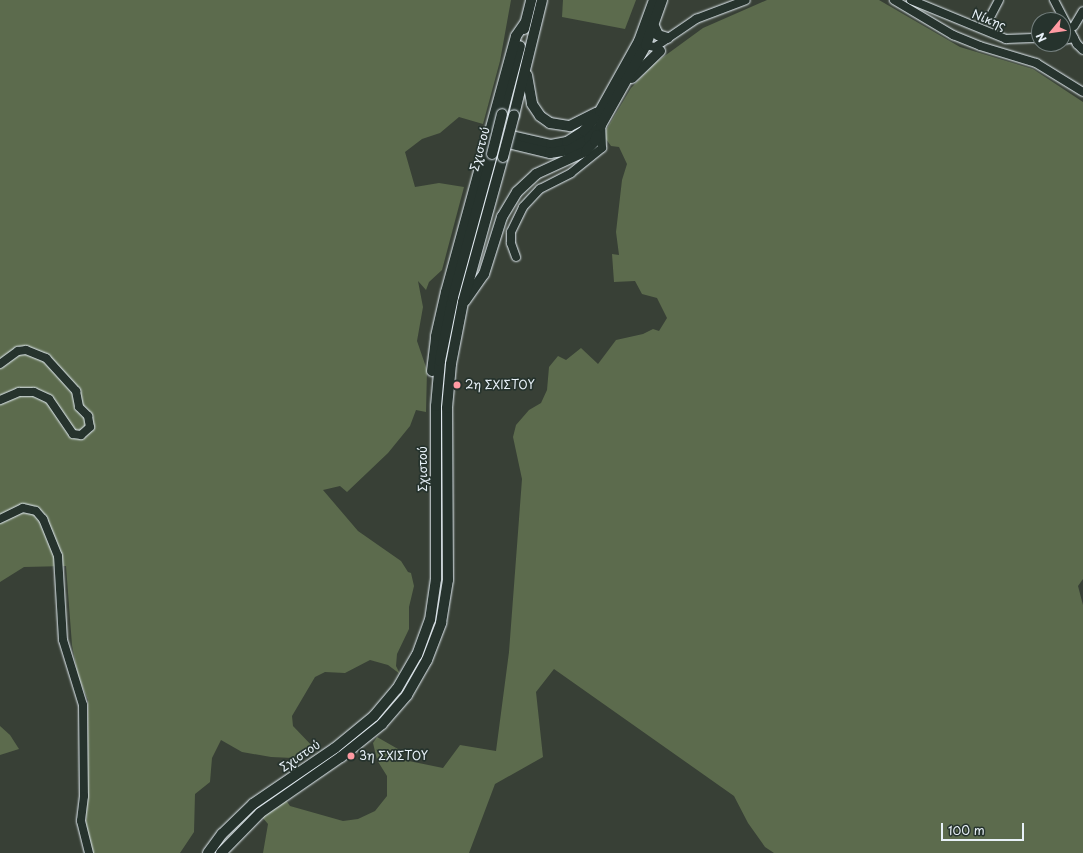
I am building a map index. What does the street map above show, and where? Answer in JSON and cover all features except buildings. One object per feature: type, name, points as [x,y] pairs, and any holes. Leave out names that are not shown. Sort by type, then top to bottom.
[{"type":"main road","name":"Σχιστού","points":[[208,853],[222,834],[253,804],[335,748],[374,716],[397,690],[417,655],[430,620],[436,580],[436,406],[440,362],[449,315],[492,154],[530,0]]},
{"type":"main road","name":"Σχιστού","points":[[221,853],[260,813],[345,755],[382,724],[407,695],[427,660],[441,623],[448,580],[447,408],[450,369],[463,302],[527,69],[542,0]]},
{"type":"main road","points":[[489,135],[537,143],[562,144],[584,132],[600,111],[639,41],[654,0]]},
{"type":"main road","points":[[463,302],[484,274],[502,217],[517,192],[536,174],[586,151],[596,141],[599,128],[646,45],[662,0]]},
{"type":"main road","points":[[436,406],[432,375],[436,336],[516,36],[525,23]]},
{"type":"main road","points":[[654,26],[658,35],[671,36]]},
{"type":"main road","points":[[621,89],[660,51]]},
{"type":"main road","points":[[527,69],[532,104],[540,116],[550,123],[570,126],[600,111]]},
{"type":"main road","points":[[489,135],[542,152],[557,152],[581,144],[599,128]]},
{"type":"street","points":[[646,45],[655,47],[696,19],[746,0]]},
{"type":"street","points":[[894,0],[953,35],[980,46],[1036,63],[1083,92]]},
{"type":"street","name":"Νίκης","points":[[910,0],[1006,40],[1031,38]]},
{"type":"street","points":[[989,19],[999,0]]},
{"type":"street","points":[[1054,0],[1074,38],[1083,50]]},
{"type":"street","points":[[1074,26],[1083,11]]},
{"type":"street","points":[[641,54],[649,57],[660,51],[671,36]]},
{"type":"street","points":[[516,257],[511,243],[511,232],[523,207],[540,189],[571,174],[602,148],[599,128]]},
{"type":"street","points":[[0,364],[18,351],[26,350],[46,358],[76,391],[79,407],[88,416],[90,427],[81,435],[73,434],[49,399],[34,392],[19,392],[0,400]]},
{"type":"street","points":[[0,519],[23,508],[36,511],[44,519],[58,556],[63,640],[83,705],[84,796],[81,822],[89,853]]},
{"type":"green space","points":[[0,0],[511,0],[500,61],[483,124],[459,117],[440,133],[422,139],[405,152],[415,187],[439,183],[464,187],[442,270],[429,282],[426,290],[418,281],[423,307],[417,341],[427,370],[426,412],[416,410],[410,426],[388,453],[347,492],[340,486],[323,490],[358,531],[401,561],[408,572],[411,573],[414,586],[409,607],[409,629],[397,654],[396,666],[400,674],[388,665],[370,660],[345,673],[325,672],[315,677],[292,716],[293,726],[316,750],[293,758],[271,757],[242,752],[221,740],[212,758],[210,782],[195,794],[194,832],[180,853],[92,853],[86,827],[88,700],[78,676],[72,645],[66,566],[24,567],[0,582]]},
{"type":"green space","points":[[563,0],[636,0],[625,29],[562,17]]},
{"type":"green space","points":[[767,0],[879,0],[960,47],[1033,69],[1083,102],[1083,579],[1078,586],[1083,605],[1083,853],[774,853],[765,847],[748,823],[734,796],[554,669],[536,692],[543,757],[495,784],[469,853],[263,853],[268,824],[262,817],[286,800],[290,806],[343,821],[358,819],[375,811],[387,796],[387,776],[377,760],[373,743],[377,737],[398,749],[404,760],[443,768],[460,745],[496,751],[509,652],[522,479],[513,437],[516,425],[529,410],[541,403],[547,390],[549,367],[558,356],[566,360],[581,348],[598,364],[616,340],[643,334],[653,329],[659,331],[667,318],[657,298],[642,294],[635,281],[614,282],[612,254],[619,255],[616,232],[622,180],[627,164],[619,147],[611,146],[603,135],[631,88],[655,63],[703,28]]},
{"type":"green space","points":[[0,726],[10,735],[19,749],[0,755]]},
{"type":"place","name":"2η ΣΧΙΣΤΟΥ","points":[[457,385]]},
{"type":"place","name":"3η ΣΧΙΣΤΟΥ","points":[[351,756]]}]
